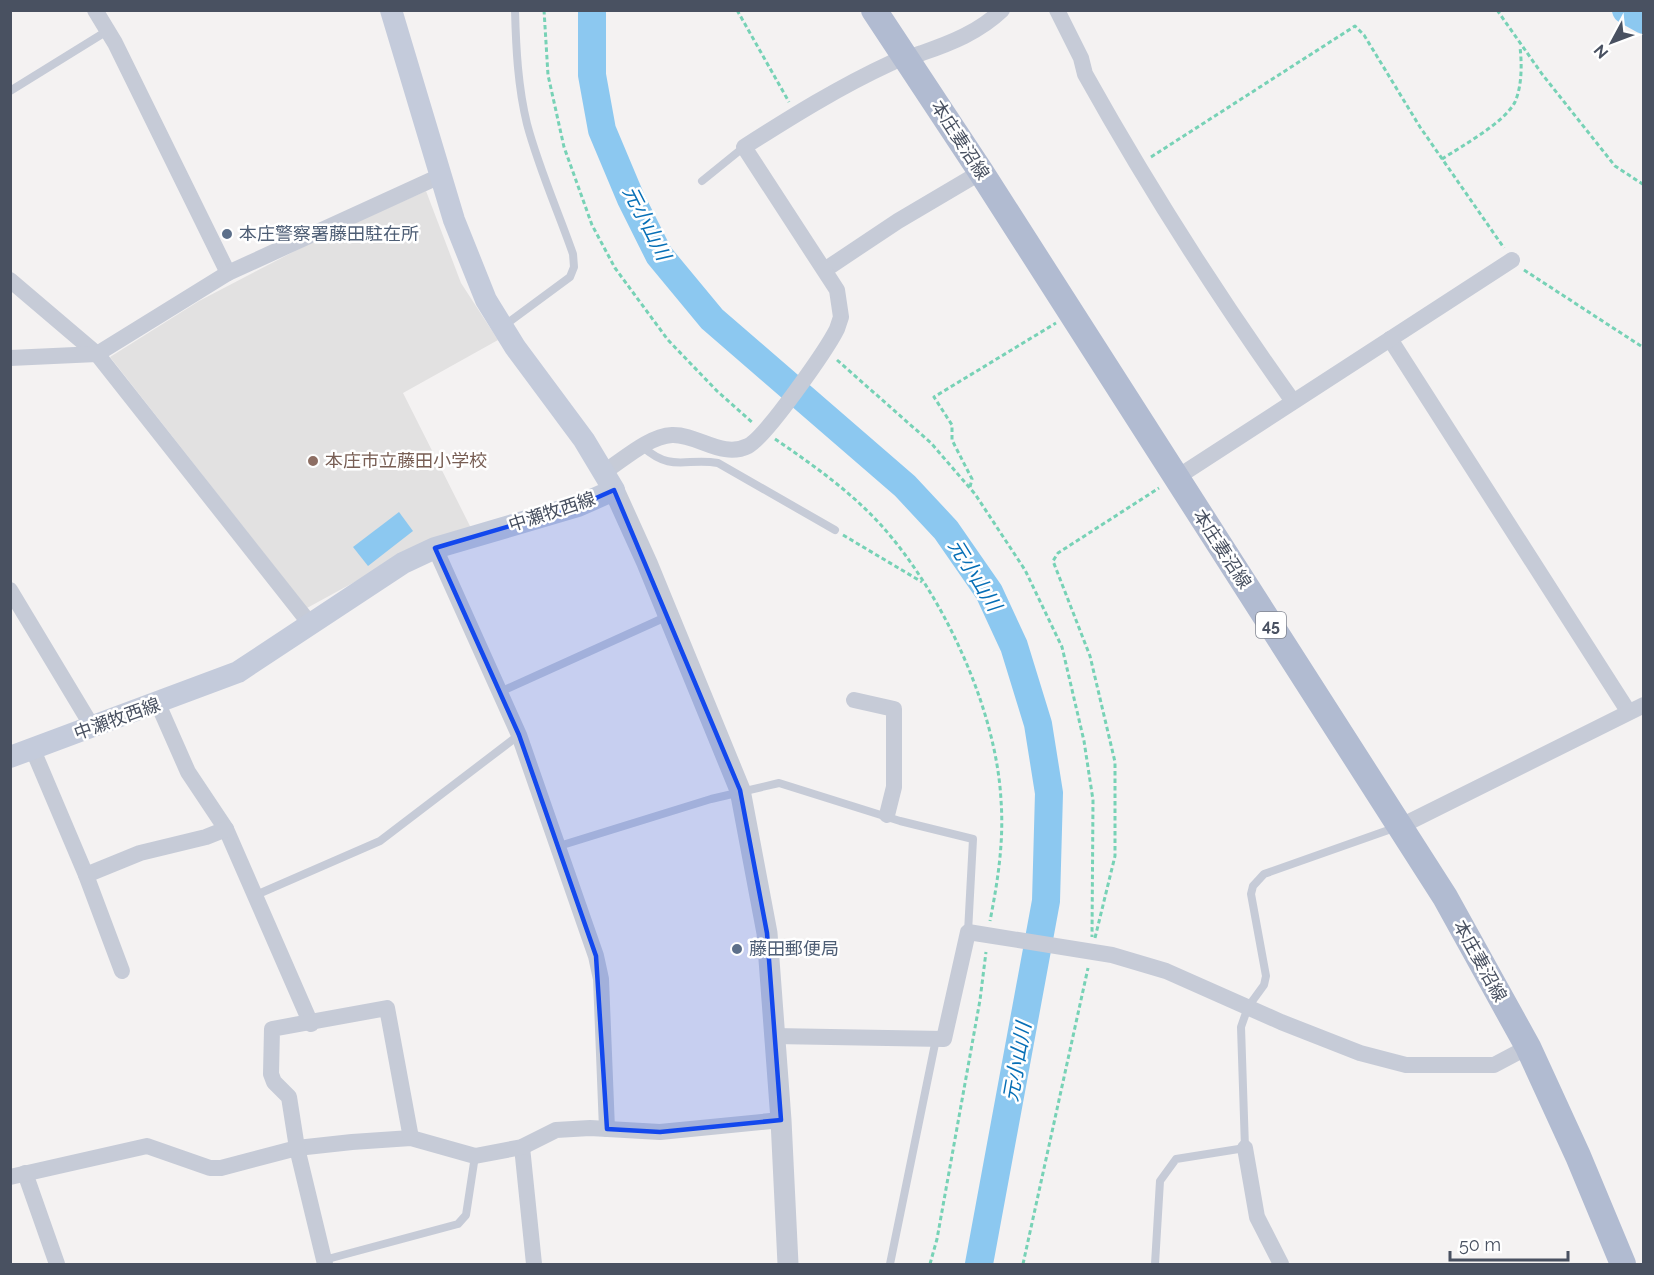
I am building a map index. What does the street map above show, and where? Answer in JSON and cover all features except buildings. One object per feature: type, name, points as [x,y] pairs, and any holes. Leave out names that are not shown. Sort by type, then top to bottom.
[{"type":"main road","name":"中瀬牧西線","points":[[10,757],[158,704],[238,672],[404,563],[435,548],[578,506],[609,481],[502,327],[486,300],[463,245],[440,176],[391,10]]},
{"type":"main road","name":"本庄妻沼線","points":[[874,10],[981,172],[1445,897],[1528,1047],[1578,1156],[1623,1264]]},
{"type":"street","points":[[95,10],[228,273]]},
{"type":"street","points":[[788,1264],[781,1120],[767,933],[740,790],[609,481],[643,447],[671,435],[690,437],[722,450],[748,446],[765,429],[837,329],[841,317],[837,290],[826,269],[744,147],[796,114],[868,74],[978,29],[1002,10]]},
{"type":"street","points":[[1057,10],[1081,58],[1084,74],[1137,166],[1220,298],[1292,400]]},
{"type":"street","points":[[826,269],[898,221],[981,172]]},
{"type":"street","points":[[10,358],[97,354],[228,273],[440,176]]},
{"type":"street","points":[[1176,478],[1292,400],[1512,260]]},
{"type":"street","points":[[10,280],[97,354],[311,625]]},
{"type":"street","points":[[1390,339],[1636,708],[1401,826]]},
{"type":"street","points":[[435,548],[519,735],[556,847],[589,935],[601,979],[607,1130]]},
{"type":"street","points":[[10,590],[93,728]]},
{"type":"street","points":[[854,700],[894,709],[894,787],[887,815]]},
{"type":"street","points":[[158,704],[181,759],[226,829],[311,1024]]},
{"type":"street","points":[[33,750],[86,875],[122,971]]},
{"type":"street","points":[[86,875],[140,854],[206,837],[226,829]]},
{"type":"street","points":[[774,1036],[944,1039],[968,932],[990,939],[1088,950],[1166,971],[1360,1053],[1406,1065],[1494,1065],[1528,1047]]},
{"type":"street","points":[[324,1262],[297,1148],[289,1097],[274,1082],[271,1074],[272,1029],[311,1024],[387,1008],[411,1138]]},
{"type":"street","points":[[57,1264],[15,1173],[147,1146],[210,1168],[221,1168],[297,1148],[411,1138],[475,1156],[522,1147],[556,1130],[660,1132],[781,1120]]},
{"type":"street","points":[[522,1147],[534,1264]]},
{"type":"street","points":[[1245,1148],[1257,1217],[1281,1264]]},
{"type":"lane","points":[[502,327],[570,277],[574,267],[573,254],[540,167],[527,123],[520,87],[515,10]]},
{"type":"lane","points":[[10,92],[107,31]]},
{"type":"lane","points":[[702,181],[744,147]]},
{"type":"lane","points":[[643,447],[655,458],[669,463],[707,461],[718,463],[835,530]]},
{"type":"lane","points":[[500,692],[668,616]]},
{"type":"lane","points":[[256,895],[380,841],[519,735]]},
{"type":"lane","points":[[556,847],[740,790],[780,783],[973,839],[968,932]]},
{"type":"lane","points":[[1155,1264],[1160,1181],[1176,1159],[1245,1148],[1242,1027],[1248,1007],[1264,985],[1266,976],[1251,894],[1257,880],[1264,874],[1401,826]]},
{"type":"lane","points":[[890,1264],[936,1040]]},
{"type":"lane","points":[[324,1262],[458,1224],[466,1215],[475,1156]]},
{"type":"path","points":[[544,10],[551,86],[564,147],[592,225],[615,268],[662,333],[692,366],[765,429],[820,469],[863,507],[896,544],[924,583],[959,646],[982,706],[1001,796],[1001,857],[980,1000],[937,1239],[930,1264]]},
{"type":"path","points":[[737,10],[796,114]]},
{"type":"path","points":[[1497,10],[1520,45],[1615,166],[1644,185]]},
{"type":"path","points":[[1137,166],[1355,26],[1364,35],[1442,159],[1512,260],[1536,280],[1617,328],[1644,348]]},
{"type":"path","points":[[1442,159],[1494,124],[1514,103],[1522,68],[1520,45]]},
{"type":"path","points":[[969,488],[972,479],[952,440],[952,425],[934,397],[1070,314]]},
{"type":"path","points":[[822,351],[931,443],[993,517],[1025,570],[1062,647],[1084,741],[1093,800],[1088,950]]},
{"type":"path","points":[[1023,1264],[1088,950],[1115,856],[1115,762],[1090,656],[1053,561],[1058,553],[1176,478]]},
{"type":"path","points":[[835,530],[924,583]]},
{"type":"highlighted area","points":[[614,490],[740,790],[767,933],[781,1120],[660,1132],[607,1129],[596,956],[519,735],[435,548],[578,506]]},
{"type":"shaded area","name":"本庄市立藤田小学校","points":[[426,191],[461,283],[498,340],[403,393],[472,530],[426,543],[307,608],[110,357],[199,301],[316,240]]},
{"type":"water","points":[[399,512],[413,531],[368,566],[353,547]]},
{"type":"waterway","name":"元小山川","points":[[592,10],[592,75],[602,130],[631,199],[659,255],[712,319],[905,486],[946,530],[989,592],[1014,646],[1038,724],[1049,793],[1046,901],[979,1264]]},
{"type":"waterway","points":[[1626,10],[1644,20]]},
{"type":"place","name":"本庄警察署藤田駐在所","points":[[227,234]]},
{"type":"place","name":"本庄市立藤田小学校","points":[[313,461]]},
{"type":"place","name":"藤田郵便局","points":[[737,949]]}]
